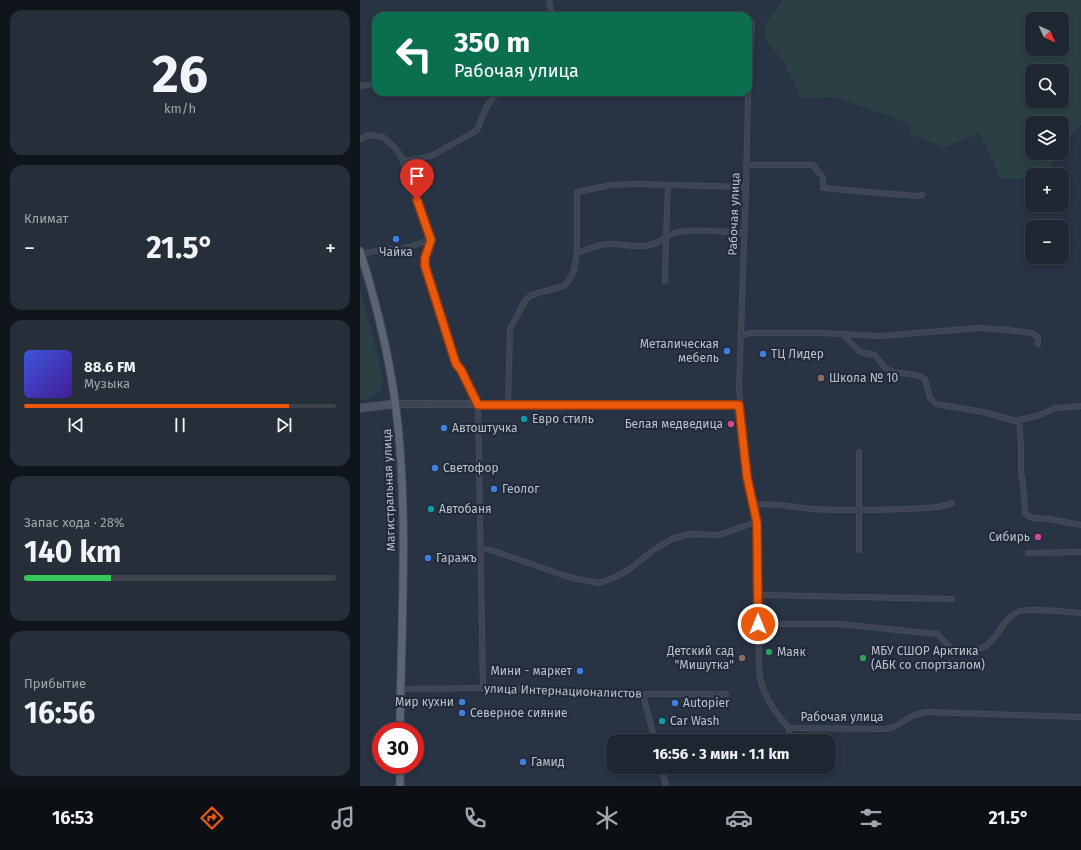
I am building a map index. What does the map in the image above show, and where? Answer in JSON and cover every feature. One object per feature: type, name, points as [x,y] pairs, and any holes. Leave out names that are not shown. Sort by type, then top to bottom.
[{"type":"main road","name":"Магистральная улица","points":[[360,253],[380,322],[388,362],[395,404],[400,454],[402,510],[400,722]]},
{"type":"main road","points":[[360,408],[395,404]]},
{"type":"main road","points":[[400,774],[400,786]]},
{"type":"street","points":[[549,0],[551,12]]},
{"type":"street","points":[[360,86],[372,84]]},
{"type":"street","points":[[403,161],[433,155],[477,130],[488,106],[495,96]]},
{"type":"street","name":"Рабочая улица","points":[[748,96],[746,187],[738,377],[739,405],[747,477],[757,523],[758,668],[761,684],[775,709],[789,728],[886,729],[894,727],[914,715],[926,712],[1081,716]]},
{"type":"street","points":[[360,139],[369,135],[383,137],[395,148],[403,161],[431,240],[425,258],[425,266],[456,364],[461,370],[478,405],[483,688]]},
{"type":"street","points":[[746,166],[758,164],[813,165],[822,178],[823,188],[916,196],[922,195]]},
{"type":"street","points":[[508,405],[510,329],[525,301],[531,295],[560,287],[568,281],[574,270],[577,253],[577,192],[611,185],[746,187]]},
{"type":"street","points":[[665,281],[668,185]]},
{"type":"street","points":[[577,253],[607,244],[648,246],[659,242],[673,232],[713,231],[744,233]]},
{"type":"street","points":[[360,253],[386,249],[398,250],[431,240]]},
{"type":"street","points":[[740,336],[746,333],[822,333],[880,336],[968,329],[1008,330],[1036,334],[1038,337],[1038,344]]},
{"type":"street","points":[[843,334],[860,352],[875,355],[886,369],[918,375],[925,378],[930,398],[936,404],[984,412],[1010,420],[1019,420],[1037,416],[1056,408],[1081,406]]},
{"type":"street","points":[[395,404],[739,405]]},
{"type":"street","points":[[1019,420],[1021,472],[1025,513],[1033,518],[1049,519],[1081,525]]},
{"type":"street","points":[[859,452],[859,550]]},
{"type":"street","points":[[753,505],[768,503],[812,509],[860,511],[932,508],[952,502]]},
{"type":"street","points":[[481,549],[491,550],[572,578],[600,583],[628,570],[655,549],[672,539],[690,534],[719,535],[757,523]]},
{"type":"street","points":[[1028,553],[1081,552]]},
{"type":"street","points":[[758,596],[952,599]]},
{"type":"street","points":[[758,624],[840,624],[937,634],[954,651],[971,651],[984,648],[990,643],[1012,615],[1022,610],[1081,613]]},
{"type":"street","name":"улица Интернационалистов","points":[[400,689],[483,688],[643,694],[726,694]]},
{"type":"street","points":[[643,694],[653,734]]},
{"type":"street","points":[[789,728],[789,734]]},
{"type":"street","points":[[663,774],[666,786]]},
{"type":"green space","points":[[782,0],[1081,0],[1081,125],[1069,138],[1069,116],[1025,116],[1025,160],[1053,160],[1049,168],[1025,168],[1025,179],[1001,179],[979,133],[945,147],[910,134],[911,124],[835,97],[801,98],[784,63],[766,40],[765,26]]},
{"type":"green space","points":[[360,288],[383,377],[383,383],[377,394],[370,398],[360,400]]},
{"type":"place","name":"Чайка","points":[[396,239]]},
{"type":"place","name":"Металическая мебель","points":[[727,351]]},
{"type":"place","name":"ТЦ Лидер","points":[[763,354]]},
{"type":"place","name":"Школа № 10","points":[[821,378]]},
{"type":"place","name":"Евро стиль","points":[[524,419]]},
{"type":"place","name":"Белая медведица","points":[[731,424]]},
{"type":"place","name":"Автоштучка","points":[[444,428]]},
{"type":"place","name":"Светофор","points":[[435,468]]},
{"type":"place","name":"Геолог","points":[[494,489]]},
{"type":"place","name":"Автобаня","points":[[431,509]]},
{"type":"place","name":"Сибирь","points":[[1038,537]]},
{"type":"place","name":"Гаражъ","points":[[428,558]]},
{"type":"place","name":"Маяк","points":[[769,652]]},
{"type":"place","name":"Детский сад \"Мишутка\"","points":[[742,658]]},
{"type":"place","name":"МБУ СШОР Арктика (АБК со спортзалом)","points":[[863,658]]},
{"type":"place","name":"Мини - маркет","points":[[580,671]]},
{"type":"place","name":"Мир кухни","points":[[462,702]]},
{"type":"place","name":"Autopier","points":[[675,703]]},
{"type":"place","name":"Северное сияние","points":[[462,713]]},
{"type":"place","name":"Car Wash","points":[[662,721]]},
{"type":"place","name":"Гамид","points":[[523,762]]},
{"type":"route","points":[[417,200],[431,240],[425,258],[425,266],[456,364],[472,390],[478,405],[739,405],[747,477],[757,523],[758,624]]}]
